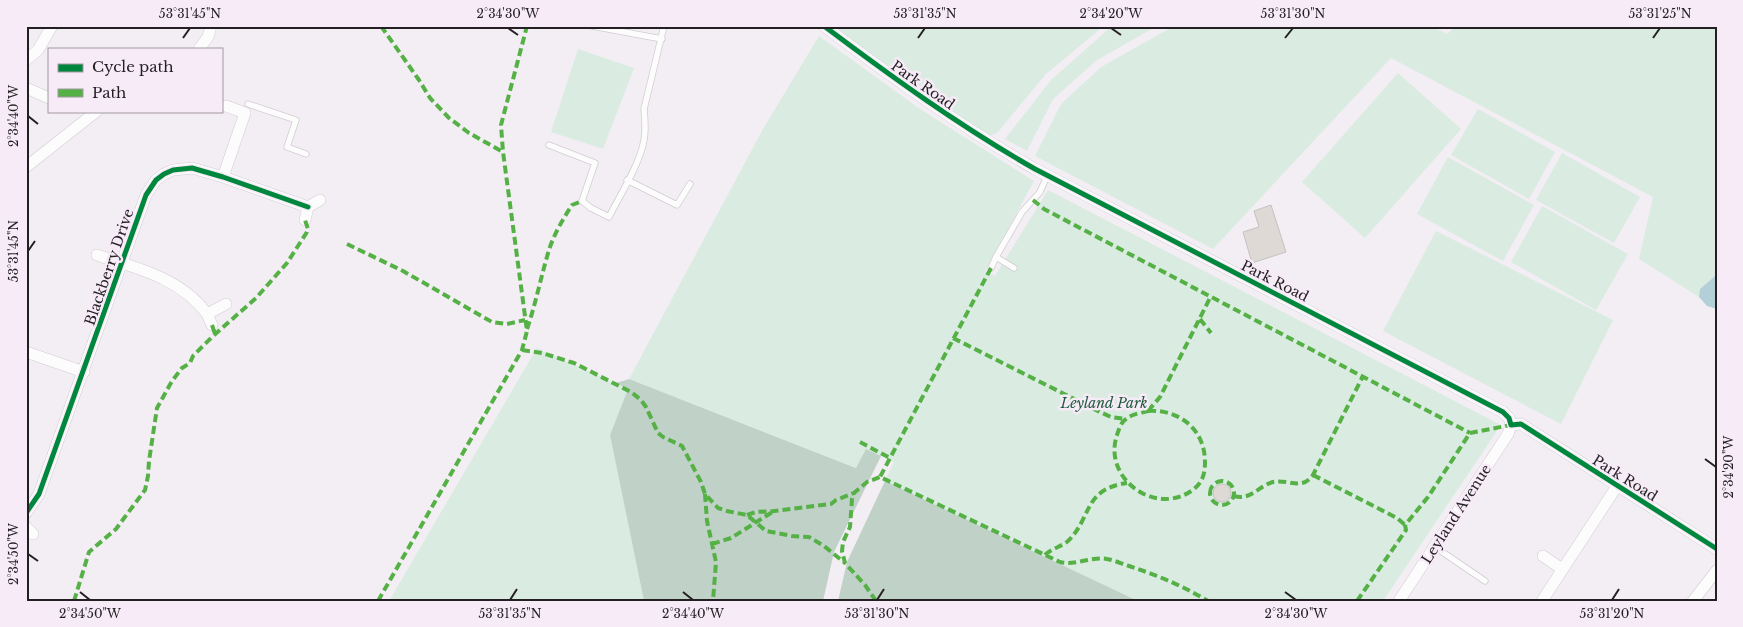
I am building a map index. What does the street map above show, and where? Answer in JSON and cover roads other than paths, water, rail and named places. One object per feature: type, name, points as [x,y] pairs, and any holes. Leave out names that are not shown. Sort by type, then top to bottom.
[{"type":"street","points":[[26,60],[38,50],[52,26]]},
{"type":"street","points":[[200,48],[208,37],[211,26]]},
{"type":"street","name":"Park Road","points":[[824,26],[948,116],[992,144],[1047,176],[1503,412],[1509,418],[1511,426],[1521,424],[1717,549]]},
{"type":"street","points":[[26,88],[48,98]]},
{"type":"street","points":[[223,177],[247,106],[226,106]]},
{"type":"street","points":[[26,167],[94,114]]},
{"type":"street","name":"Blackberry Drive","points":[[26,513],[39,494],[146,195],[156,180],[174,170],[184,168],[199,170],[308,207]]},
{"type":"street","points":[[305,220],[308,207],[320,200]]},
{"type":"street","name":"Blackberry Drive","points":[[97,255],[122,264]]},
{"type":"street","points":[[122,264],[174,284],[192,296],[207,314],[212,324]]},
{"type":"street","points":[[207,314],[226,304]]},
{"type":"street","points":[[26,352],[84,372]]},
{"type":"street","name":"Leyland Avenue","points":[[1399,601],[1508,434],[1511,426]]},
{"type":"street","points":[[1542,601],[1617,486]]},
{"type":"street","points":[[1543,556],[1562,569]]},
{"type":"street","points":[[1693,601],[1717,570]]},
{"type":"lane","points":[[592,26],[662,39]]},
{"type":"lane","points":[[548,145],[595,164],[582,202],[608,218],[637,162],[644,140],[644,109],[664,26]]},
{"type":"lane","points":[[247,106],[296,120],[287,146],[306,154]]},
{"type":"lane","points":[[991,268],[1022,212],[1040,192],[1047,176]]},
{"type":"lane","points":[[627,180],[678,205],[690,184]]},
{"type":"lane","points":[[996,257],[1014,268]]},
{"type":"lane","points":[[1435,547],[1485,581]]},
{"type":"water","points":[[1715,276],[1717,277],[1717,309],[1707,306],[1699,297],[1700,289]]},
{"type":"park label","name":"Leyland Park","points":[[1104,403]]}]
